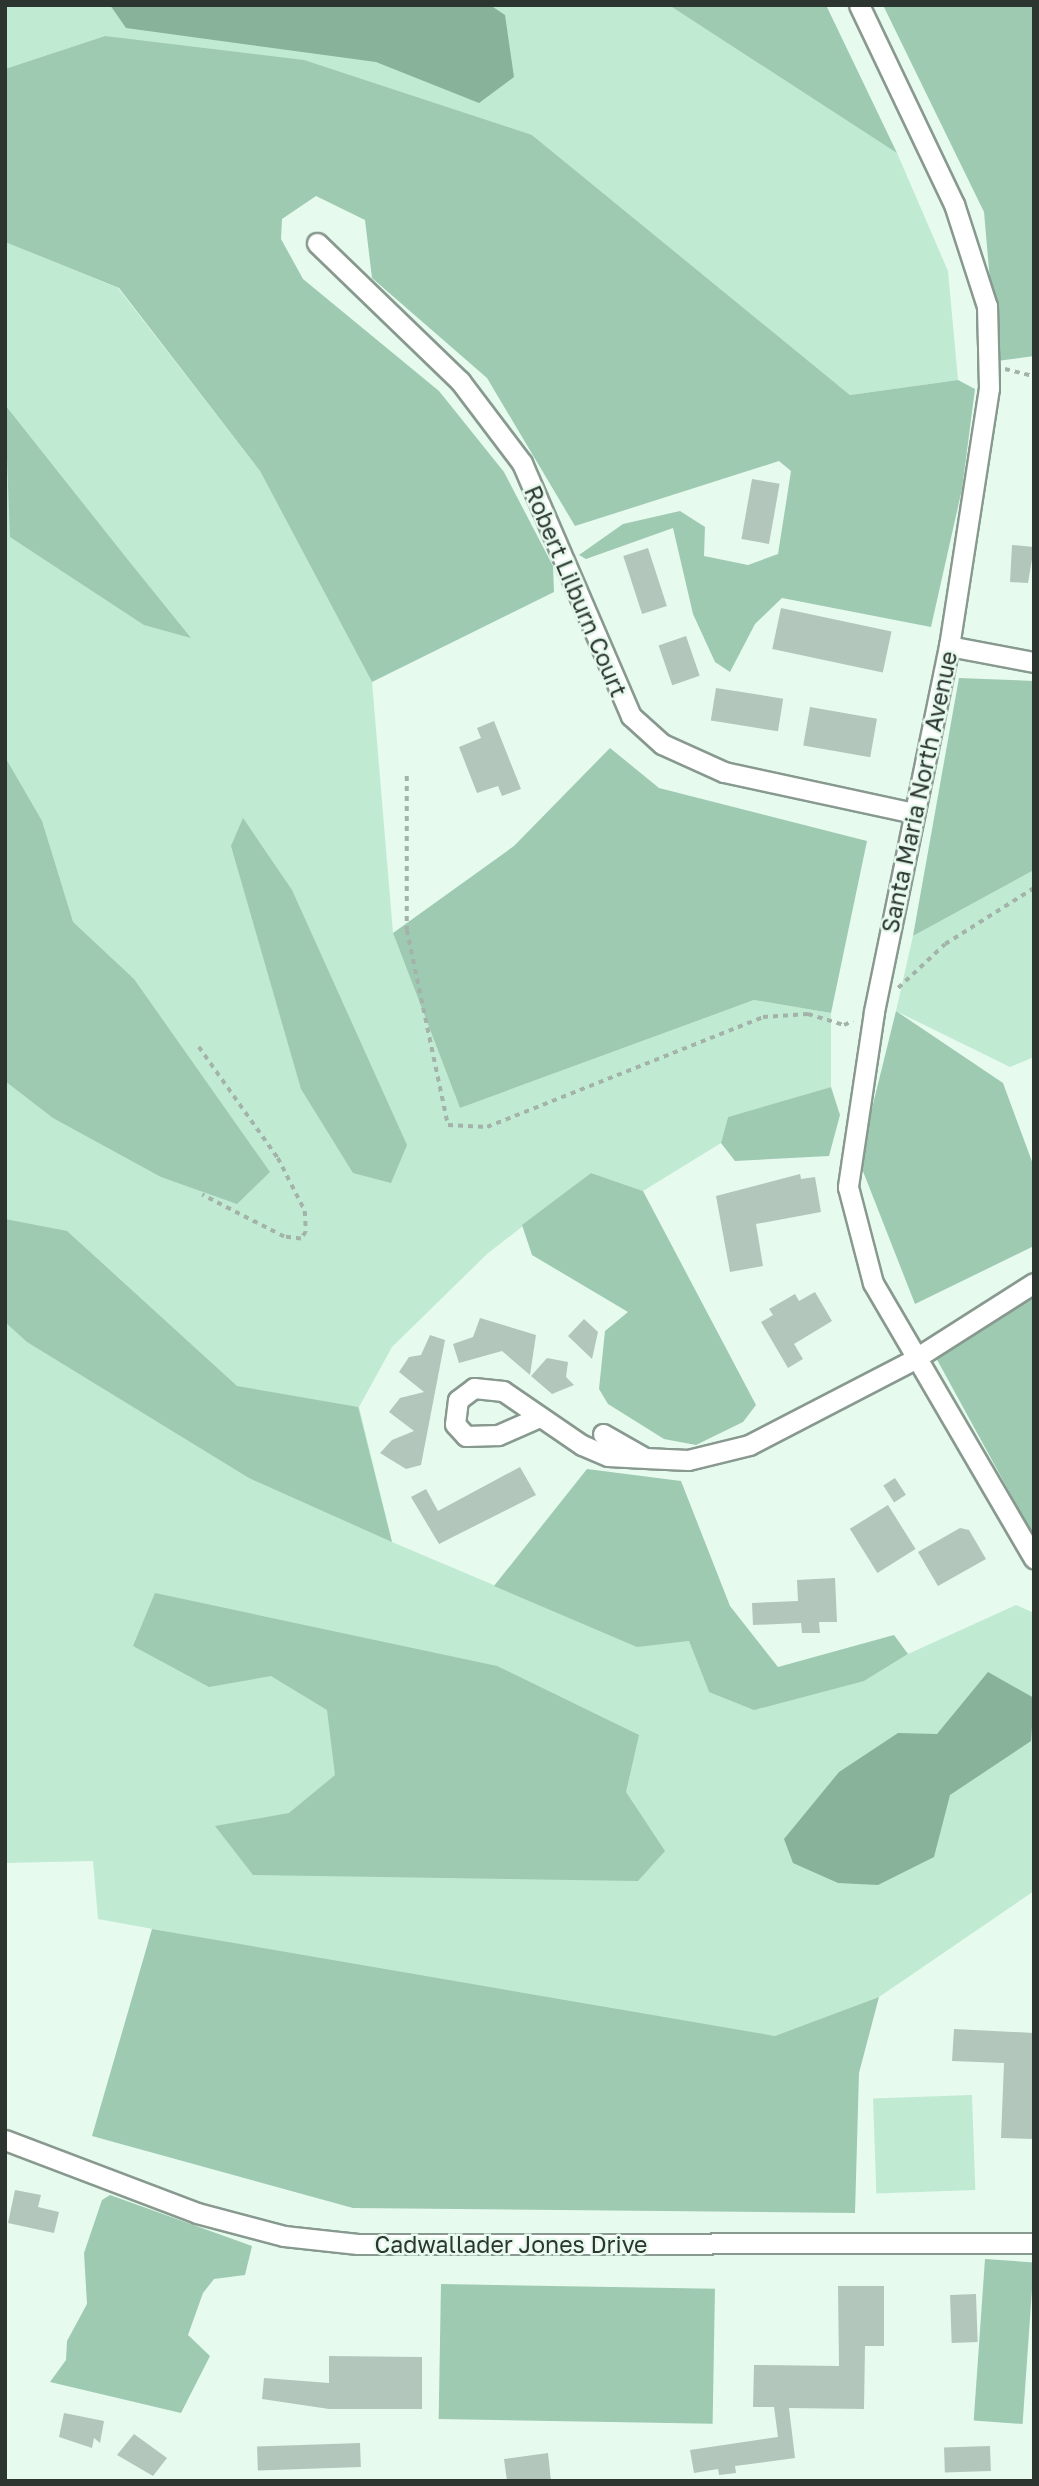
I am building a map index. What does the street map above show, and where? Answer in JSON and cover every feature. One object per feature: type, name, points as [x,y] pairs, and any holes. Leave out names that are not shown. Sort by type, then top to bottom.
[{"type":"street","name":"Santa Maria North Avenue","points":[[859,5],[954,204],[987,306],[989,388],[949,646],[874,1012],[848,1187],[873,1283],[913,1360],[1034,1558]]},
{"type":"street","name":"Robert Lilburn Court","points":[[317,243],[460,381],[522,463],[631,716],[662,744],[724,772],[914,813]]},
{"type":"street","points":[[949,646],[1034,662]]},
{"type":"street","points":[[537,1419],[608,1456],[688,1460],[749,1445],[913,1360],[1034,1283]]},
{"type":"street","points":[[603,1434],[645,1458]]},
{"type":"street","name":"Cadwallader Jones Drive","points":[[5,2140],[197,2213],[285,2236],[358,2244],[1034,2243]]},
{"type":"path","points":[[407,776],[407,930],[448,1125],[487,1127],[763,1017],[808,1014],[844,1025],[874,1012],[945,944],[1034,888]]},
{"type":"path","points":[[199,1047],[278,1158],[305,1212],[306,1232],[301,1239],[284,1237],[202,1195]]},
{"type":"shaded area","points":[[5,5],[711,5],[897,153],[948,271],[958,380],[850,395],[532,135],[105,36],[5,69]]},
{"type":"shaded area","points":[[110,5],[490,5],[505,15],[514,77],[479,103],[376,62],[126,28]]},
{"type":"shaded area","points":[[669,5],[826,5],[897,153]]},
{"type":"shaded area","points":[[883,5],[1034,5],[1034,356],[997,361],[984,212]]},
{"type":"shaded area","points":[[105,36],[304,60],[532,135],[850,395],[958,380],[975,389],[962,489],[931,627],[782,598],[755,624],[730,672],[715,662],[693,614],[673,528],[586,559],[579,555],[623,524],[680,511],[705,527],[704,556],[748,565],[778,554],[791,471],[779,461],[575,526],[487,378],[372,278],[365,220],[316,196],[282,219],[281,239],[303,279],[439,391],[504,472],[553,566],[554,592],[372,682],[260,471],[119,288],[5,242],[5,69]]},
{"type":"shaded area","points":[[5,242],[118,288],[260,471],[372,682],[393,933],[460,1108],[754,1000],[831,1013],[831,1087],[728,1117],[721,1143],[643,1191],[591,1173],[487,1254],[392,1347],[359,1407],[392,1542],[637,1646],[689,1641],[709,1692],[864,1681],[908,1654],[1016,1605],[1034,1613],[1034,1891],[879,1997],[776,2036],[654,2020],[98,1919],[93,1861],[5,1863]]},
{"type":"shaded area","points":[[5,405],[191,638],[144,625],[10,537]]},
{"type":"shaded area","points":[[959,678],[1034,681],[1034,870],[913,936]]},
{"type":"shaded area","points":[[610,748],[659,788],[867,841],[831,1013],[754,1000],[460,1108],[393,933],[514,846]]},
{"type":"shaded area","points":[[5,757],[42,821],[73,922],[134,979],[270,1172],[237,1204],[161,1177],[53,1118],[5,1081]]},
{"type":"shaded area","points":[[243,818],[292,890],[407,1145],[391,1183],[353,1173],[301,1089],[231,846]]},
{"type":"shaded area","points":[[1034,870],[1034,1057],[1010,1067],[896,1011],[913,936]]},
{"type":"shaded area","points":[[896,1011],[1003,1083],[1034,1167],[1034,1246],[915,1304],[859,1161]]},
{"type":"shaded area","points":[[831,1087],[840,1115],[829,1156],[735,1161],[721,1143],[728,1117]]},
{"type":"shaded area","points":[[591,1173],[643,1191],[756,1405],[743,1422],[696,1445],[664,1439],[608,1404],[599,1389],[605,1331],[628,1312],[532,1255],[522,1225]]},
{"type":"shaded area","points":[[5,1219],[67,1231],[237,1386],[358,1407],[392,1542],[249,1478],[27,1342],[5,1322]]},
{"type":"shaded area","points":[[1034,1298],[1034,1537],[935,1356]]},
{"type":"shaded area","points":[[587,1469],[681,1481],[730,1606],[778,1667],[894,1635],[908,1654],[864,1681],[754,1710],[709,1692],[689,1641],[637,1647],[494,1586]]},
{"type":"shaded area","points":[[155,1593],[497,1666],[639,1735],[626,1792],[665,1851],[638,1881],[253,1875],[215,1826],[289,1813],[335,1775],[327,1710],[271,1676],[209,1687],[133,1646]]},
{"type":"shaded area","points":[[988,1672],[1034,1698],[1031,1741],[950,1795],[934,1857],[878,1885],[838,1883],[793,1863],[784,1839],[839,1772],[898,1733],[937,1734]]},
{"type":"shaded area","points":[[152,1929],[775,2036],[879,1997],[859,2073],[855,2213],[353,2208],[92,2136]]},
{"type":"shaded area","points":[[972,2095],[975,2190],[876,2193],[873,2098]]},
{"type":"shaded area","points":[[110,2195],[252,2246],[245,2275],[214,2279],[203,2293],[188,2335],[210,2356],[181,2413],[50,2382],[66,2360],[67,2341],[87,2304],[84,2253],[102,2200]]},
{"type":"shaded area","points":[[985,2259],[1034,2262],[1023,2424],[974,2421]]},
{"type":"shaded area","points":[[441,2284],[715,2289],[713,2424],[439,2419]]},
{"type":"building","points":[[752,479],[780,484],[769,544],[741,539]]},
{"type":"building","points":[[1012,545],[1034,547],[1028,583],[1010,582]]},
{"type":"building","points":[[648,548],[667,606],[642,614],[623,556]]},
{"type":"building","points":[[781,608],[892,631],[883,673],[772,649]]},
{"type":"building","points":[[686,636],[700,676],[672,685],[659,645]]},
{"type":"building","points":[[716,688],[783,699],[778,731],[711,721]]},
{"type":"building","points":[[810,707],[877,719],[870,757],[803,745]]},
{"type":"building","points":[[494,721],[521,789],[502,796],[498,786],[477,793],[459,747],[481,738],[477,728]]},
{"type":"building","points":[[800,1174],[801,1179],[815,1177],[821,1212],[756,1224],[763,1266],[730,1272],[716,1196]]},
{"type":"building","points":[[815,1292],[832,1321],[794,1344],[803,1359],[788,1368],[761,1322],[773,1315],[769,1309],[795,1294],[799,1301]]},
{"type":"building","points":[[480,1318],[536,1335],[530,1375],[502,1351],[459,1363],[453,1344],[473,1337]]},
{"type":"building","points":[[584,1319],[598,1332],[592,1359],[568,1336]]},
{"type":"building","points":[[430,1335],[445,1340],[421,1465],[406,1469],[380,1453],[392,1440],[414,1431],[389,1412],[400,1398],[424,1392],[399,1372],[409,1357],[421,1355]]},
{"type":"building","points":[[547,1358],[568,1362],[566,1377],[574,1385],[552,1394],[531,1376]]},
{"type":"building","points":[[520,1467],[536,1495],[439,1544],[411,1497],[426,1489],[438,1511]]},
{"type":"building","points":[[895,1478],[906,1495],[894,1502],[883,1486]]},
{"type":"building","points":[[888,1505],[916,1549],[877,1573],[850,1529]]},
{"type":"building","points":[[960,1528],[969,1530],[986,1559],[938,1586],[918,1552]]},
{"type":"building","points":[[835,1578],[837,1622],[819,1622],[820,1633],[802,1633],[801,1623],[753,1625],[752,1603],[798,1601],[797,1580]]},
{"type":"building","points":[[954,2029],[1034,2033],[1034,2139],[1001,2138],[1004,2063],[952,2061]]},
{"type":"building","points":[[15,2190],[41,2195],[38,2207],[59,2212],[54,2233],[8,2223]]},
{"type":"building","points":[[838,2286],[884,2286],[884,2346],[865,2346],[864,2409],[789,2408],[795,2458],[735,2466],[736,2473],[719,2475],[718,2469],[694,2473],[690,2450],[778,2437],[774,2407],[753,2407],[754,2365],[839,2366]]},
{"type":"building","points":[[976,2294],[978,2342],[952,2343],[950,2295]]},
{"type":"building","points":[[329,2356],[422,2357],[422,2409],[329,2409],[262,2399],[264,2378],[329,2383]]},
{"type":"building","points":[[64,2413],[104,2421],[100,2443],[94,2438],[92,2448],[59,2437]]},
{"type":"building","points":[[134,2434],[167,2458],[153,2476],[117,2455]]},
{"type":"building","points":[[360,2443],[361,2467],[258,2471],[257,2447]]},
{"type":"building","points":[[990,2446],[991,2471],[945,2473],[944,2448]]},
{"type":"building","points":[[548,2453],[551,2481],[507,2481],[504,2459]]}]
